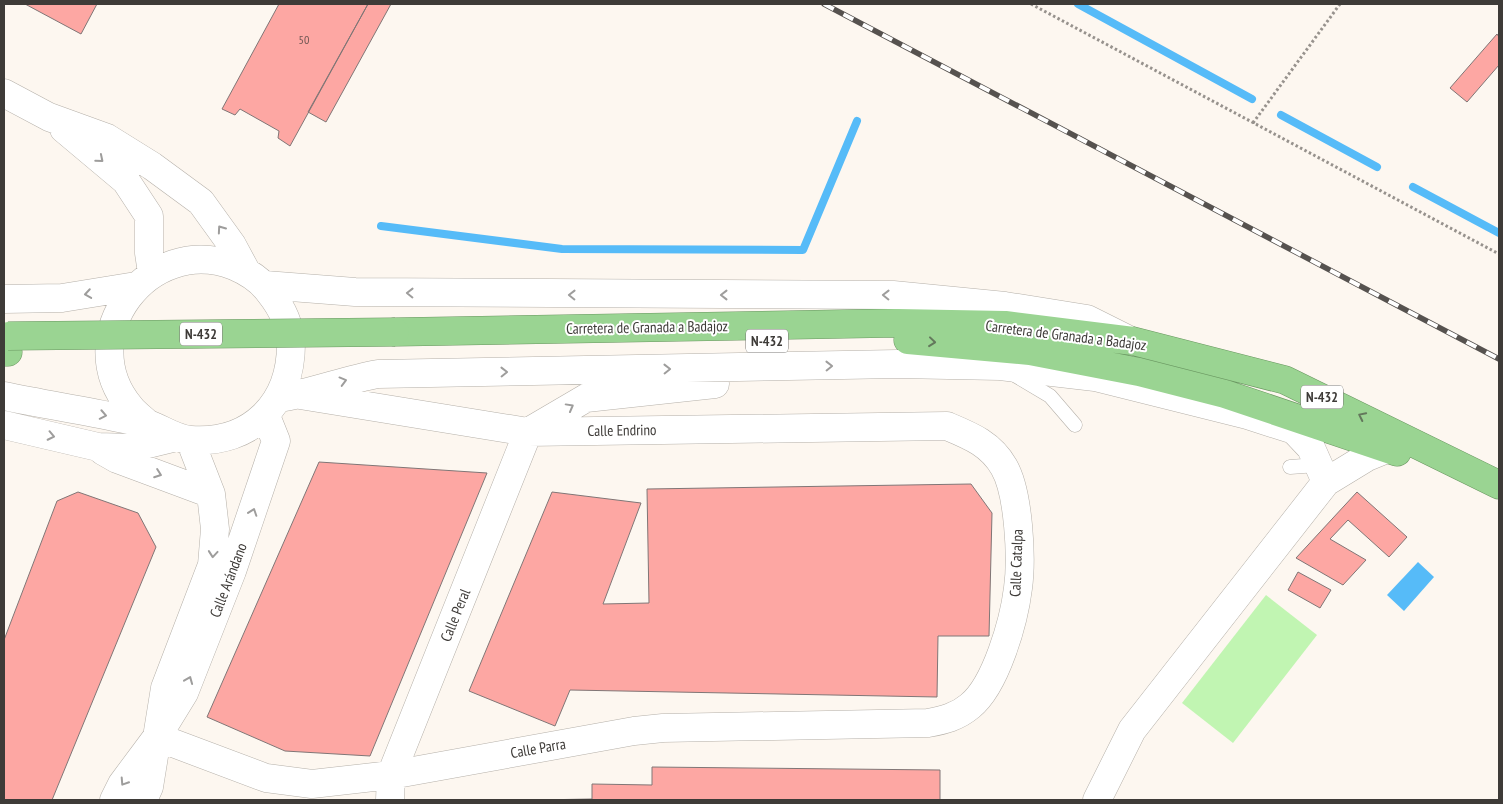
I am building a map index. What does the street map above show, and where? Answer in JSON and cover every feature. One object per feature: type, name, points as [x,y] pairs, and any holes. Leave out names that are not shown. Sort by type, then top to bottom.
[{"type":"highway","name":"Carretera de Granada a Badajoz","points":[[394,339],[897,323],[1005,325],[1133,342],[1285,380],[1499,485]]},
{"type":"highway","name":"Carretera de Granada a Badajoz","points":[[6,344],[394,339],[915,340],[1030,351],[1139,372],[1225,394],[1334,429],[1389,448],[1499,503]]},
{"type":"highway","points":[[1194,356],[1227,378],[1313,408],[1334,429]]},
{"type":"street","points":[[4,93],[49,117],[107,138],[152,166],[201,202],[255,278],[281,308],[290,334],[291,362],[282,403]]},
{"type":"street","points":[[49,117],[126,181],[149,216],[149,253],[144,280],[120,307],[111,332],[110,358],[116,384],[130,407],[149,425]]},
{"type":"street","points":[[4,299],[62,298],[144,280],[174,263],[199,259],[223,262],[255,278],[355,292],[893,295],[1004,306],[1087,320],[1133,342]]},
{"type":"street","points":[[4,426],[98,447],[132,448],[183,438],[219,439],[245,429],[282,403],[327,385],[378,374],[896,364],[1000,366],[1095,377],[1247,415],[1294,430],[1311,448],[1328,474]]},
{"type":"street","points":[[528,432],[586,398],[725,383],[787,367]]},
{"type":"street","points":[[1095,377],[1139,372]]},
{"type":"street","points":[[4,396],[149,425],[183,438]]},
{"type":"street","name":"Calle Endrino","points":[[282,403],[528,432],[947,426]]},
{"type":"street","name":"Calle Arándano","points":[[114,800],[122,784],[156,737],[184,693],[255,506],[276,441],[282,403]]},
{"type":"street","name":"Calle Catalpa","points":[[928,723],[951,718],[971,706],[988,684],[1008,634],[1018,588],[1019,544],[1014,499],[1004,468],[981,441],[947,426]]},
{"type":"street","points":[[1097,800],[1132,730],[1328,474],[1340,448],[1334,429]]},
{"type":"street","name":"Calle Peral","points":[[390,788],[528,432]]},
{"type":"street","name":"Calle Arándano","points":[[143,800],[149,787],[165,688],[212,565],[215,529],[211,494],[183,438]]},
{"type":"street","points":[[98,447],[117,459],[211,494]]},
{"type":"street","points":[[1328,474],[1389,448]]},
{"type":"street","name":"Calle Parra","points":[[156,737],[266,778],[312,784],[390,788],[634,731],[928,723]]},
{"type":"lane","points":[[1000,366],[1050,396],[1075,425]]},
{"type":"lane","points":[[1290,466],[1328,474]]},
{"type":"path","points":[[1031,4],[1499,254]]},
{"type":"path","points":[[1253,123],[1340,4]]},
{"type":"green space","points":[[1266,595],[1317,635],[1233,743],[1182,703]]},
{"type":"water","points":[[1418,562],[1434,577],[1404,611],[1387,595]]},
{"type":"building","points":[[25,4],[97,4],[81,34]]},
{"type":"building","points":[[279,4],[368,4],[290,146],[278,138],[279,131],[240,109],[235,115],[222,109]]},
{"type":"building","points":[[368,4],[391,4],[326,122],[308,112]]},
{"type":"building","points":[[1497,34],[1499,37],[1499,65],[1467,102],[1450,88]]},
{"type":"building","points":[[319,462],[487,473],[370,756],[285,751],[207,717]]},
{"type":"building","points":[[971,484],[992,513],[989,636],[938,636],[937,697],[570,690],[555,726],[469,691],[552,492],[641,503],[603,604],[649,603],[647,489]]},
{"type":"building","points":[[78,492],[138,513],[156,547],[52,800],[4,800],[4,640],[57,501]]},
{"type":"building","points":[[1357,492],[1407,537],[1389,557],[1348,520],[1330,539],[1366,560],[1343,585],[1296,558]]},
{"type":"building","points":[[1298,572],[1331,590],[1320,608],[1288,590]]},
{"type":"building","points":[[652,767],[940,770],[940,800],[536,800],[592,799],[592,784],[652,785]]},
{"type":"waterway","points":[[1078,4],[1252,99]]},
{"type":"waterway","points":[[1281,115],[1377,167]]},
{"type":"waterway","points":[[381,226],[562,249],[803,250],[857,121]]},
{"type":"waterway","points":[[1413,187],[1499,233]]},
{"type":"railway","points":[[824,4],[1499,359]]}]
